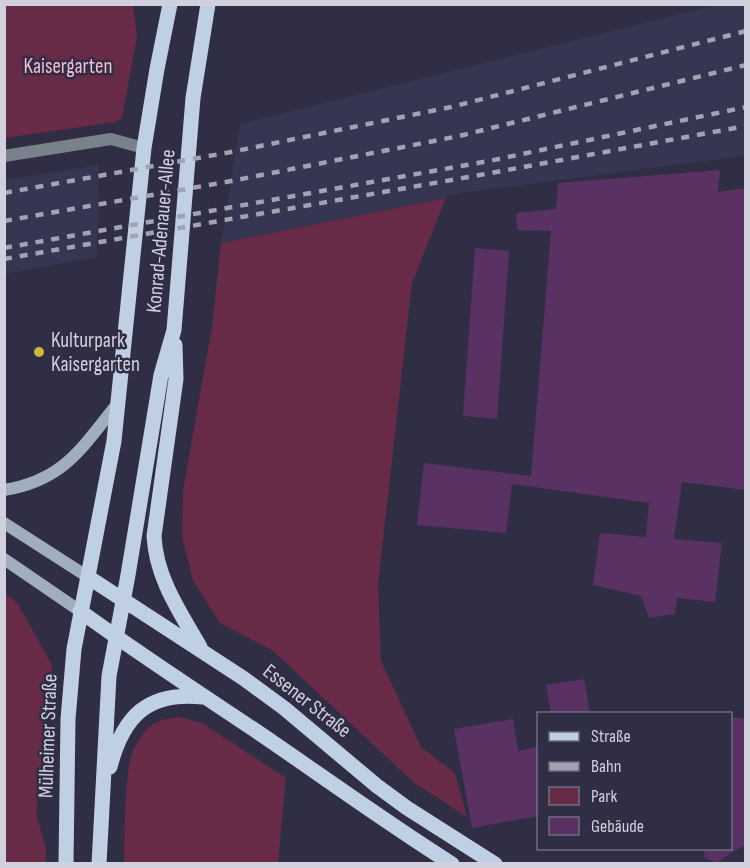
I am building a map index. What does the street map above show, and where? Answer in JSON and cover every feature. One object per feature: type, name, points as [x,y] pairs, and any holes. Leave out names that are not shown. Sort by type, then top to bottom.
[{"type":"main road","name":"Konrad-Adenauer-Allee","points":[[80,611],[114,441],[144,148],[170,4]]},
{"type":"main road","name":"Konrad-Adenauer-Allee","points":[[115,637],[161,375],[174,330],[193,98],[208,4]]},
{"type":"main road","points":[[174,330],[176,379],[154,536],[154,555],[165,586],[203,651]]},
{"type":"main road","points":[[4,490],[35,483],[63,467],[83,447],[118,403]]},
{"type":"main road","points":[[4,523],[88,577]]},
{"type":"main road","points":[[4,559],[398,830],[452,864]]},
{"type":"main road","name":"Essener Straße","points":[[88,577],[203,651],[284,708],[377,786],[407,808],[495,864]]},
{"type":"main road","name":"Mülheimer Straße","points":[[66,864],[68,719],[80,611]]},
{"type":"main road","points":[[99,864],[109,676],[115,637]]},
{"type":"main road","points":[[103,794],[113,754],[130,720],[152,704],[167,698],[206,697]]},
{"type":"street","points":[[4,156],[111,139],[144,148]]},
{"type":"shaded area","points":[[720,4],[745,5],[745,155],[446,195],[446,198],[221,243],[240,124]]},
{"type":"shaded area","points":[[99,165],[97,257],[5,274],[5,180]]},
{"type":"green space","name":"Kaisergarten","points":[[4,5],[133,5],[137,37],[122,118],[116,122],[5,138]]},
{"type":"green space","points":[[446,198],[412,283],[378,585],[381,661],[421,747],[455,773],[467,817],[413,782],[272,650],[220,623],[193,581],[182,536],[183,491],[212,326],[221,243]]},
{"type":"green space","points":[[5,594],[17,602],[52,665],[36,813],[46,849],[46,863],[5,863]]},
{"type":"green space","points":[[180,717],[202,723],[286,778],[278,863],[124,863],[126,789],[133,751],[141,736],[153,724]]},
{"type":"building","points":[[720,170],[718,192],[746,188],[746,490],[682,482],[674,539],[722,543],[715,602],[677,598],[675,614],[649,618],[641,596],[593,585],[600,533],[646,537],[649,503],[512,484],[506,533],[417,525],[424,463],[531,476],[551,231],[517,230],[516,213],[556,209],[558,183]]},
{"type":"building","points":[[475,248],[509,251],[497,419],[463,416]]},
{"type":"building","points":[[584,679],[590,712],[551,712],[546,685]]},
{"type":"building","points":[[732,717],[746,719],[746,844],[716,863],[704,857],[705,850],[732,850]]},
{"type":"building","points":[[513,719],[518,751],[537,747],[537,816],[472,828],[454,729]]},
{"type":"railway","points":[[4,193],[231,152],[451,107],[746,31]]},
{"type":"railway","points":[[4,221],[226,182],[459,136],[746,65]]},
{"type":"railway","points":[[4,248],[489,161],[746,107]]},
{"type":"railway","points":[[4,259],[746,126]]},
{"type":"place","name":"Kulturpark Kaisergarten","points":[[39,352]]}]
